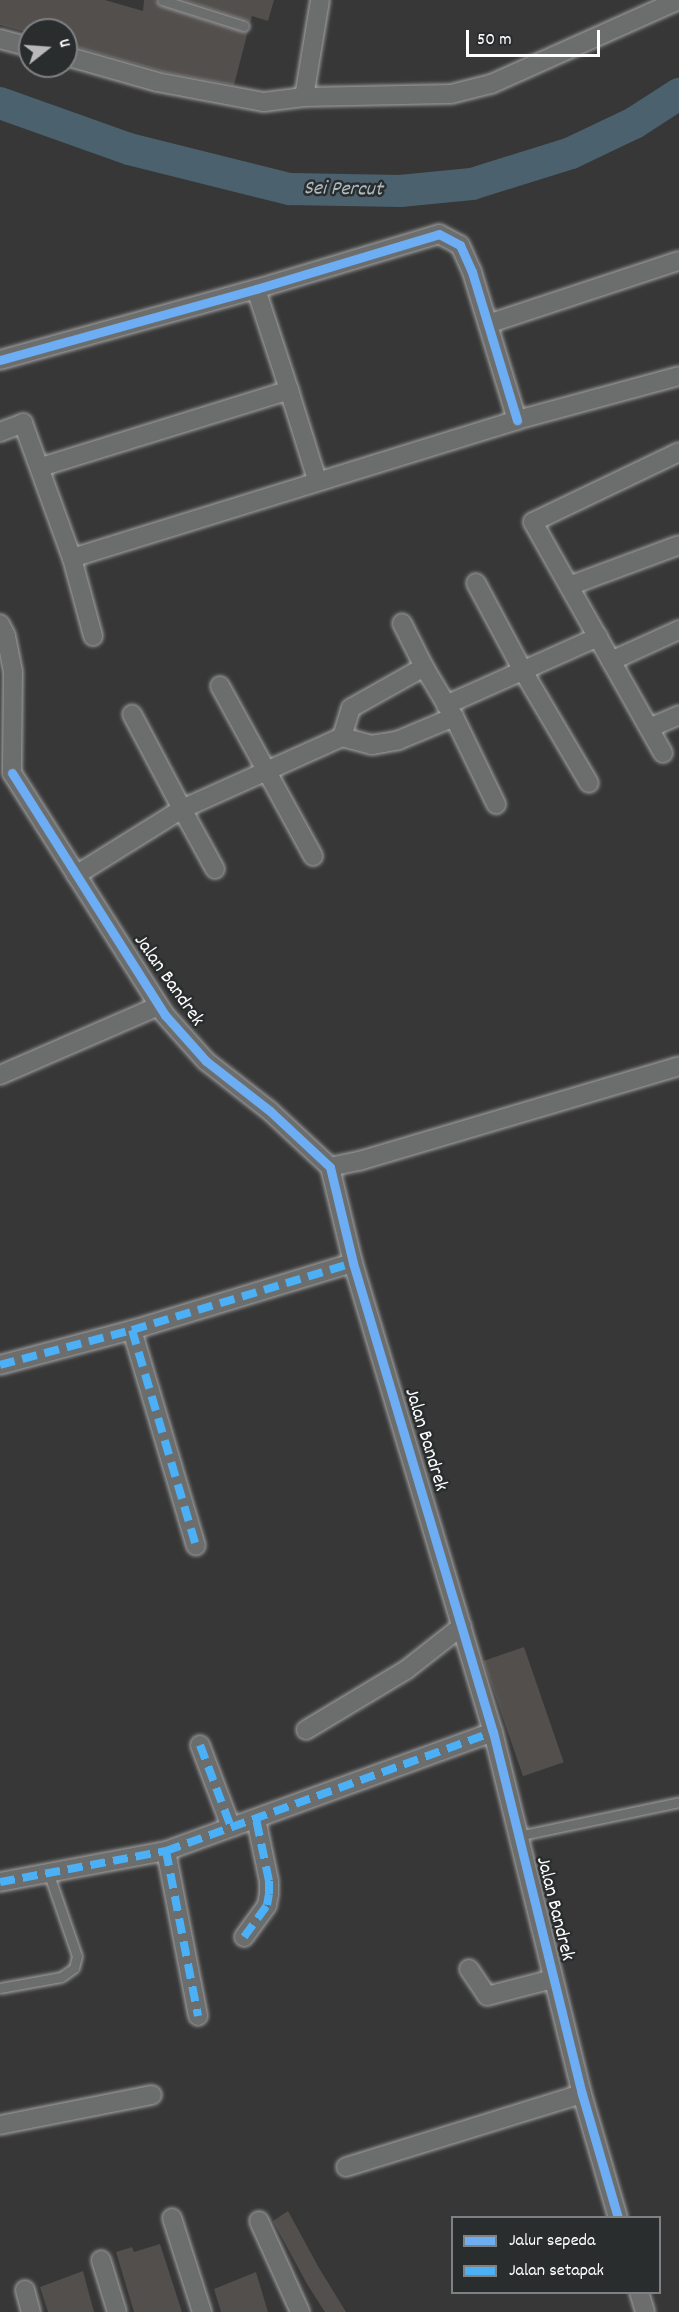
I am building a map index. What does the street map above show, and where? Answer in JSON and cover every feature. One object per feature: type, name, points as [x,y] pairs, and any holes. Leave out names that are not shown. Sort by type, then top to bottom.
[{"type":"street","points":[[304,97],[320,0]]},
{"type":"street","points":[[78,59],[157,82],[264,102],[304,97],[451,94],[491,84],[650,6],[679,0]]},
{"type":"street","points":[[0,39],[18,44]]},
{"type":"street","points":[[0,360],[256,289],[439,234],[460,245],[472,272],[517,420]]},
{"type":"street","points":[[488,324],[679,261]]},
{"type":"street","points":[[256,289],[317,480]]},
{"type":"street","points":[[72,558],[317,480],[517,420],[679,376]]},
{"type":"street","points":[[41,467],[289,390]]},
{"type":"street","points":[[0,432],[23,423],[41,467],[72,558],[93,636]]},
{"type":"street","points":[[663,753],[533,522],[679,452]]},
{"type":"street","points":[[569,586],[679,545]]},
{"type":"street","points":[[476,583],[523,670],[589,783]]},
{"type":"street","points":[[402,623],[423,667],[450,711],[496,804]]},
{"type":"street","points":[[0,624],[6,636],[13,672],[6,776]]},
{"type":"street","points":[[611,661],[679,630]]},
{"type":"street","points":[[76,875],[182,809],[342,736],[378,744],[399,740],[523,670],[598,637]]},
{"type":"street","points":[[342,736],[351,708],[423,667]]},
{"type":"street","points":[[220,686],[313,856]]},
{"type":"street","points":[[132,714],[215,868]]},
{"type":"street","points":[[649,728],[679,715]]},
{"type":"street","name":"Jalan Bandrek","points":[[6,776],[76,875],[159,1006],[206,1061],[270,1111],[330,1167],[353,1263],[493,1732],[582,2094],[618,2216]]},
{"type":"street","points":[[0,1075],[159,1006]]},
{"type":"street","points":[[330,1167],[360,1161],[679,1066]]},
{"type":"street","points":[[0,1365],[132,1330],[353,1263]]},
{"type":"street","points":[[132,1330],[196,1546]]},
{"type":"street","points":[[306,1730],[406,1670],[462,1626]]},
{"type":"street","points":[[0,1882],[166,1851],[339,1786],[493,1732]]},
{"type":"street","points":[[201,1745],[231,1827]]},
{"type":"street","points":[[244,1937],[267,1905],[269,1894],[269,1881],[256,1819]]},
{"type":"street","points":[[166,1851],[198,2016]]},
{"type":"street","points":[[469,1969],[487,1996],[553,1979]]},
{"type":"street","points":[[346,2167],[582,2094]]},
{"type":"street","points":[[0,2125],[152,2095]]},
{"type":"street","points":[[172,2218],[202,2312]]},
{"type":"street","points":[[259,2222],[300,2312]]},
{"type":"street","points":[[101,2260],[117,2312]]},
{"type":"street","points":[[25,2290],[31,2312]]},
{"type":"street","points":[[640,2294],[645,2312]]},
{"type":"lane","points":[[162,0],[244,26]]},
{"type":"lane","points":[[518,1836],[679,1802]]},
{"type":"lane","points":[[0,1988],[61,1977],[74,1968],[77,1956],[48,1872]]},
{"type":"building","points":[[0,0],[105,0],[143,11],[144,0],[155,0],[160,6],[242,32],[248,31],[234,85],[164,72],[78,47],[78,18],[18,18],[18,30],[0,25]]},
{"type":"building","points":[[184,0],[274,0],[268,21],[252,16],[250,23]]},
{"type":"building","points":[[524,1647],[564,1762],[523,1776],[483,1661]]},
{"type":"building","points":[[288,2211],[346,2312],[325,2312],[307,2284],[273,2221]]},
{"type":"building","points":[[160,2244],[182,2312],[134,2312],[116,2252],[132,2247],[134,2252]]},
{"type":"building","points":[[83,2271],[94,2312],[48,2312],[40,2287]]},
{"type":"building","points":[[256,2272],[268,2312],[221,2312],[214,2289]]},
{"type":"waterway","name":"Sei Percut","points":[[0,103],[129,149],[290,189],[400,191],[472,184],[571,153],[634,123],[679,94]]},
{"type":"marked path","points":[[0,1365],[132,1330],[353,1263]]},
{"type":"marked path","points":[[132,1330],[196,1546]]},
{"type":"marked path","points":[[0,1882],[166,1851],[493,1732]]},
{"type":"marked path","points":[[200,1745],[231,1827]]},
{"type":"marked path","points":[[244,1937],[267,1905],[269,1894],[269,1881],[256,1819]]},
{"type":"marked path","points":[[166,1851],[198,2016]]},
{"type":"cycle path","points":[[0,360],[256,289],[439,234],[460,245],[472,272],[517,420]]},
{"type":"cycle path","points":[[12,773],[165,1015],[206,1061],[270,1111],[330,1167],[353,1263],[493,1732],[582,2094],[617,2216]]}]
